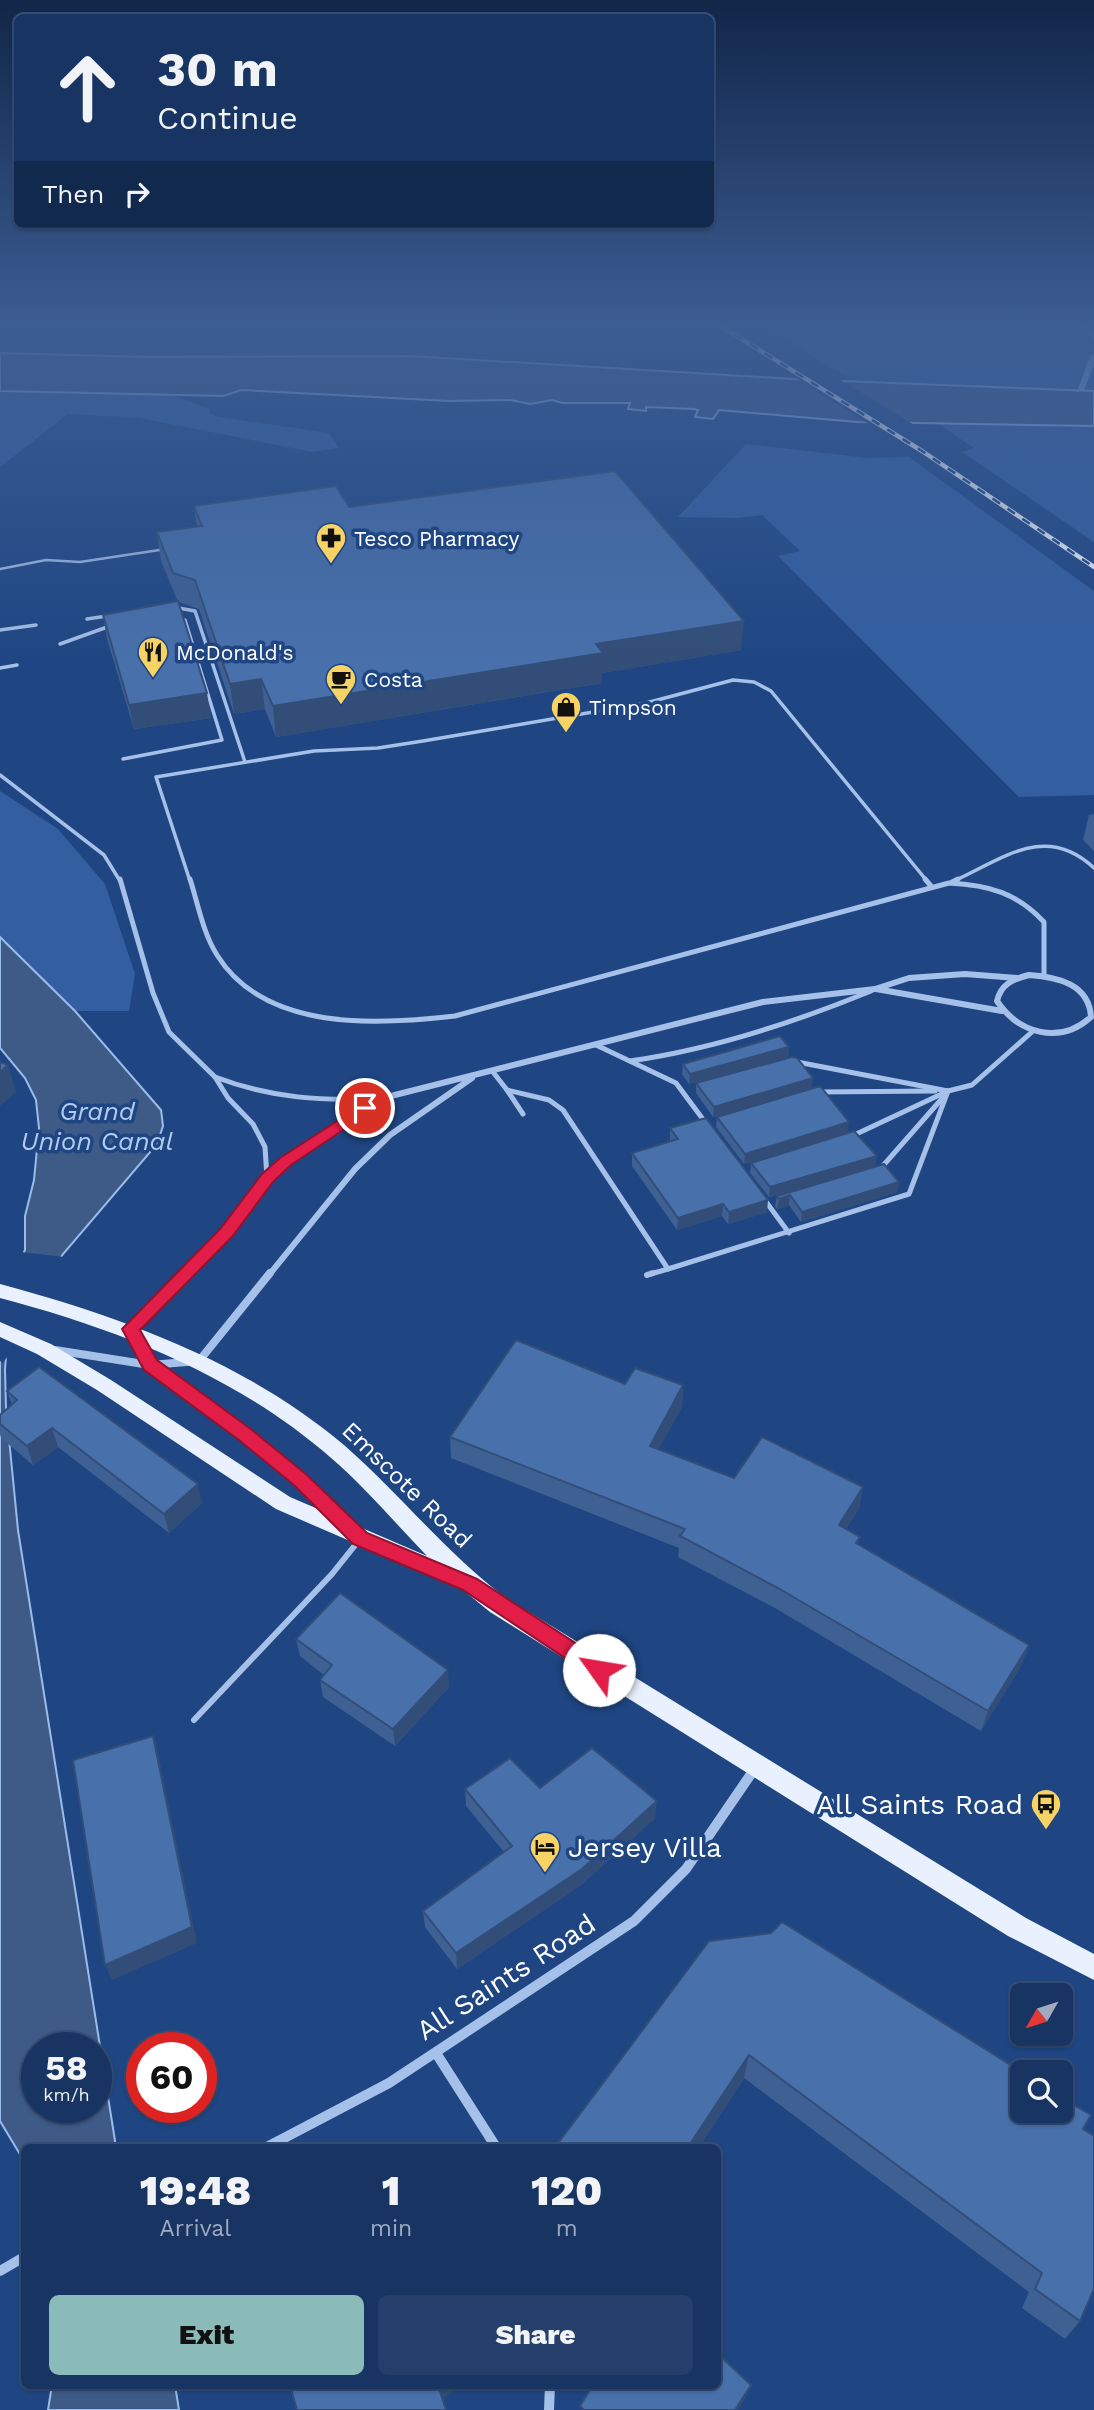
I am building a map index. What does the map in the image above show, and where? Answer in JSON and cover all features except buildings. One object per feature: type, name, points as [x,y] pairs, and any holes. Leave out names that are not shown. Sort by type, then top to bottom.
[{"type":"main road","name":"Emscote Road","points":[[0,1291],[46,1302],[130,1329],[199,1361],[259,1394],[339,1453],[470,1585],[565,1649],[1017,1927],[1094,1968]]},
{"type":"main road","name":"Emscote Road","points":[[0,1329],[44,1349],[283,1503],[470,1585]]},
{"type":"street","points":[[360,1539],[292,1473],[150,1365],[130,1329],[226,1233],[267,1178],[316,1140],[383,1098],[421,1086],[493,1072],[764,1002],[875,989],[909,978],[965,974],[1017,978],[1044,975],[1058,978],[1082,990],[1090,999],[1091,1017],[1085,1025],[1063,1033],[1033,1031],[1009,1019],[997,1001],[999,991],[1017,978]]},
{"type":"street","points":[[875,989],[1002,1011]]},
{"type":"street","points":[[44,1349],[150,1365],[199,1361],[355,1169],[390,1135],[476,1076]]},
{"type":"street","name":"All Saints Road","points":[[273,2144],[389,2083],[597,1947],[653,1905],[686,1869],[757,1766]]},
{"type":"street","points":[[436,2053],[494,2144]]},
{"type":"street","points":[[0,2271],[21,2260]]},
{"type":"street","points":[[549,2410],[550,2389]]},
{"type":"lane","points":[[0,569],[46,560],[80,562],[170,549]]},
{"type":"lane","points":[[167,607],[181,606],[195,611],[245,762]]},
{"type":"lane","points":[[123,759],[222,740],[186,620],[176,613]]},
{"type":"lane","points":[[87,619],[114,615]]},
{"type":"lane","points":[[172,622],[186,620]]},
{"type":"lane","points":[[0,630],[36,625]]},
{"type":"lane","points":[[60,644],[120,625]]},
{"type":"lane","points":[[0,668],[17,665]]},
{"type":"lane","points":[[931,886],[771,691],[754,682],[733,681],[703,686],[646,703],[423,741],[378,748],[314,751],[156,777],[218,957],[244,985],[284,1006],[320,1017],[380,1023],[455,1016],[949,883],[1034,845],[1070,848],[1094,868]]},
{"type":"lane","points":[[0,775],[104,855],[118,874],[153,993],[169,1032],[215,1077],[262,1140],[267,1156],[267,1178]]},
{"type":"lane","points":[[949,883],[998,889],[1028,904],[1044,922],[1044,975]]},
{"type":"lane","points":[[630,1061],[674,1056],[816,1014],[875,989]]},
{"type":"lane","points":[[839,1140],[948,1091],[972,1085],[1033,1031]]},
{"type":"lane","points":[[596,1045],[676,1083],[709,1126],[717,1121]]},
{"type":"lane","points":[[791,1061],[948,1091]]},
{"type":"lane","points":[[493,1072],[523,1114]]},
{"type":"lane","points":[[215,1077],[256,1093],[316,1101],[383,1098]]},
{"type":"lane","points":[[682,1091],[693,1089]]},
{"type":"lane","points":[[507,1090],[549,1100],[563,1110],[668,1269]]},
{"type":"lane","points":[[816,1092],[948,1091]]},
{"type":"lane","points":[[879,1170],[948,1091]]},
{"type":"lane","points":[[647,1275],[909,1194],[948,1091]]},
{"type":"lane","points":[[761,1195],[789,1233]]},
{"type":"lane","points":[[767,1203],[780,1200]]},
{"type":"lane","points":[[194,1720],[332,1574],[360,1539]]},
{"type":"shaded area","points":[[0,437],[38,437],[0,467]]},
{"type":"shaded area","points":[[239,437],[332,437],[339,448],[313,452]]},
{"type":"shaded area","points":[[958,437],[1094,437],[1094,542],[962,452],[974,448]]},
{"type":"shaded area","points":[[746,444],[867,458],[909,457],[1094,591],[1094,795],[1019,797],[778,556],[800,551],[762,515],[739,518],[678,517]]},
{"type":"shaded area","points":[[0,791],[58,829],[105,884],[135,974],[129,1011],[75,1011],[0,937]]},
{"type":"water","name":"Grand Union Canal","points":[[0,937],[75,1011],[161,1110],[163,1126],[157,1144],[63,1254],[7,1341],[6,1408],[18,1530],[98,2032],[21,2032],[21,2123],[112,2122],[116,2144],[21,2144],[21,2156],[0,2121],[0,1300],[25,1250],[25,1216],[34,1180],[39,1128],[36,1100],[25,1078],[0,1048]]},
{"type":"water","points":[[51,2389],[176,2389],[179,2410],[48,2410]]},
{"type":"pier","points":[[20,1252],[65,1257],[10,1342],[9,1354],[3,1363],[0,1361],[0,1292]]},
{"type":"railway","points":[[900,437],[1094,567]]},
{"type":"place","name":"Tesco Pharmacy","points":[[331,565]]},
{"type":"place","name":"McDonald's","points":[[153,679]]},
{"type":"place","name":"Costa","points":[[341,706]]},
{"type":"place","name":"Timpson","points":[[566,734]]},
{"type":"place","name":"All Saints Road","points":[[1046,1831]]},
{"type":"place","name":"Jersey Villa","points":[[545,1874]]},
{"type":"route","points":[[365,1108],[286,1161],[267,1178],[226,1233],[130,1329],[150,1365],[245,1435],[301,1481],[360,1539],[470,1585],[599,1670]]}]
